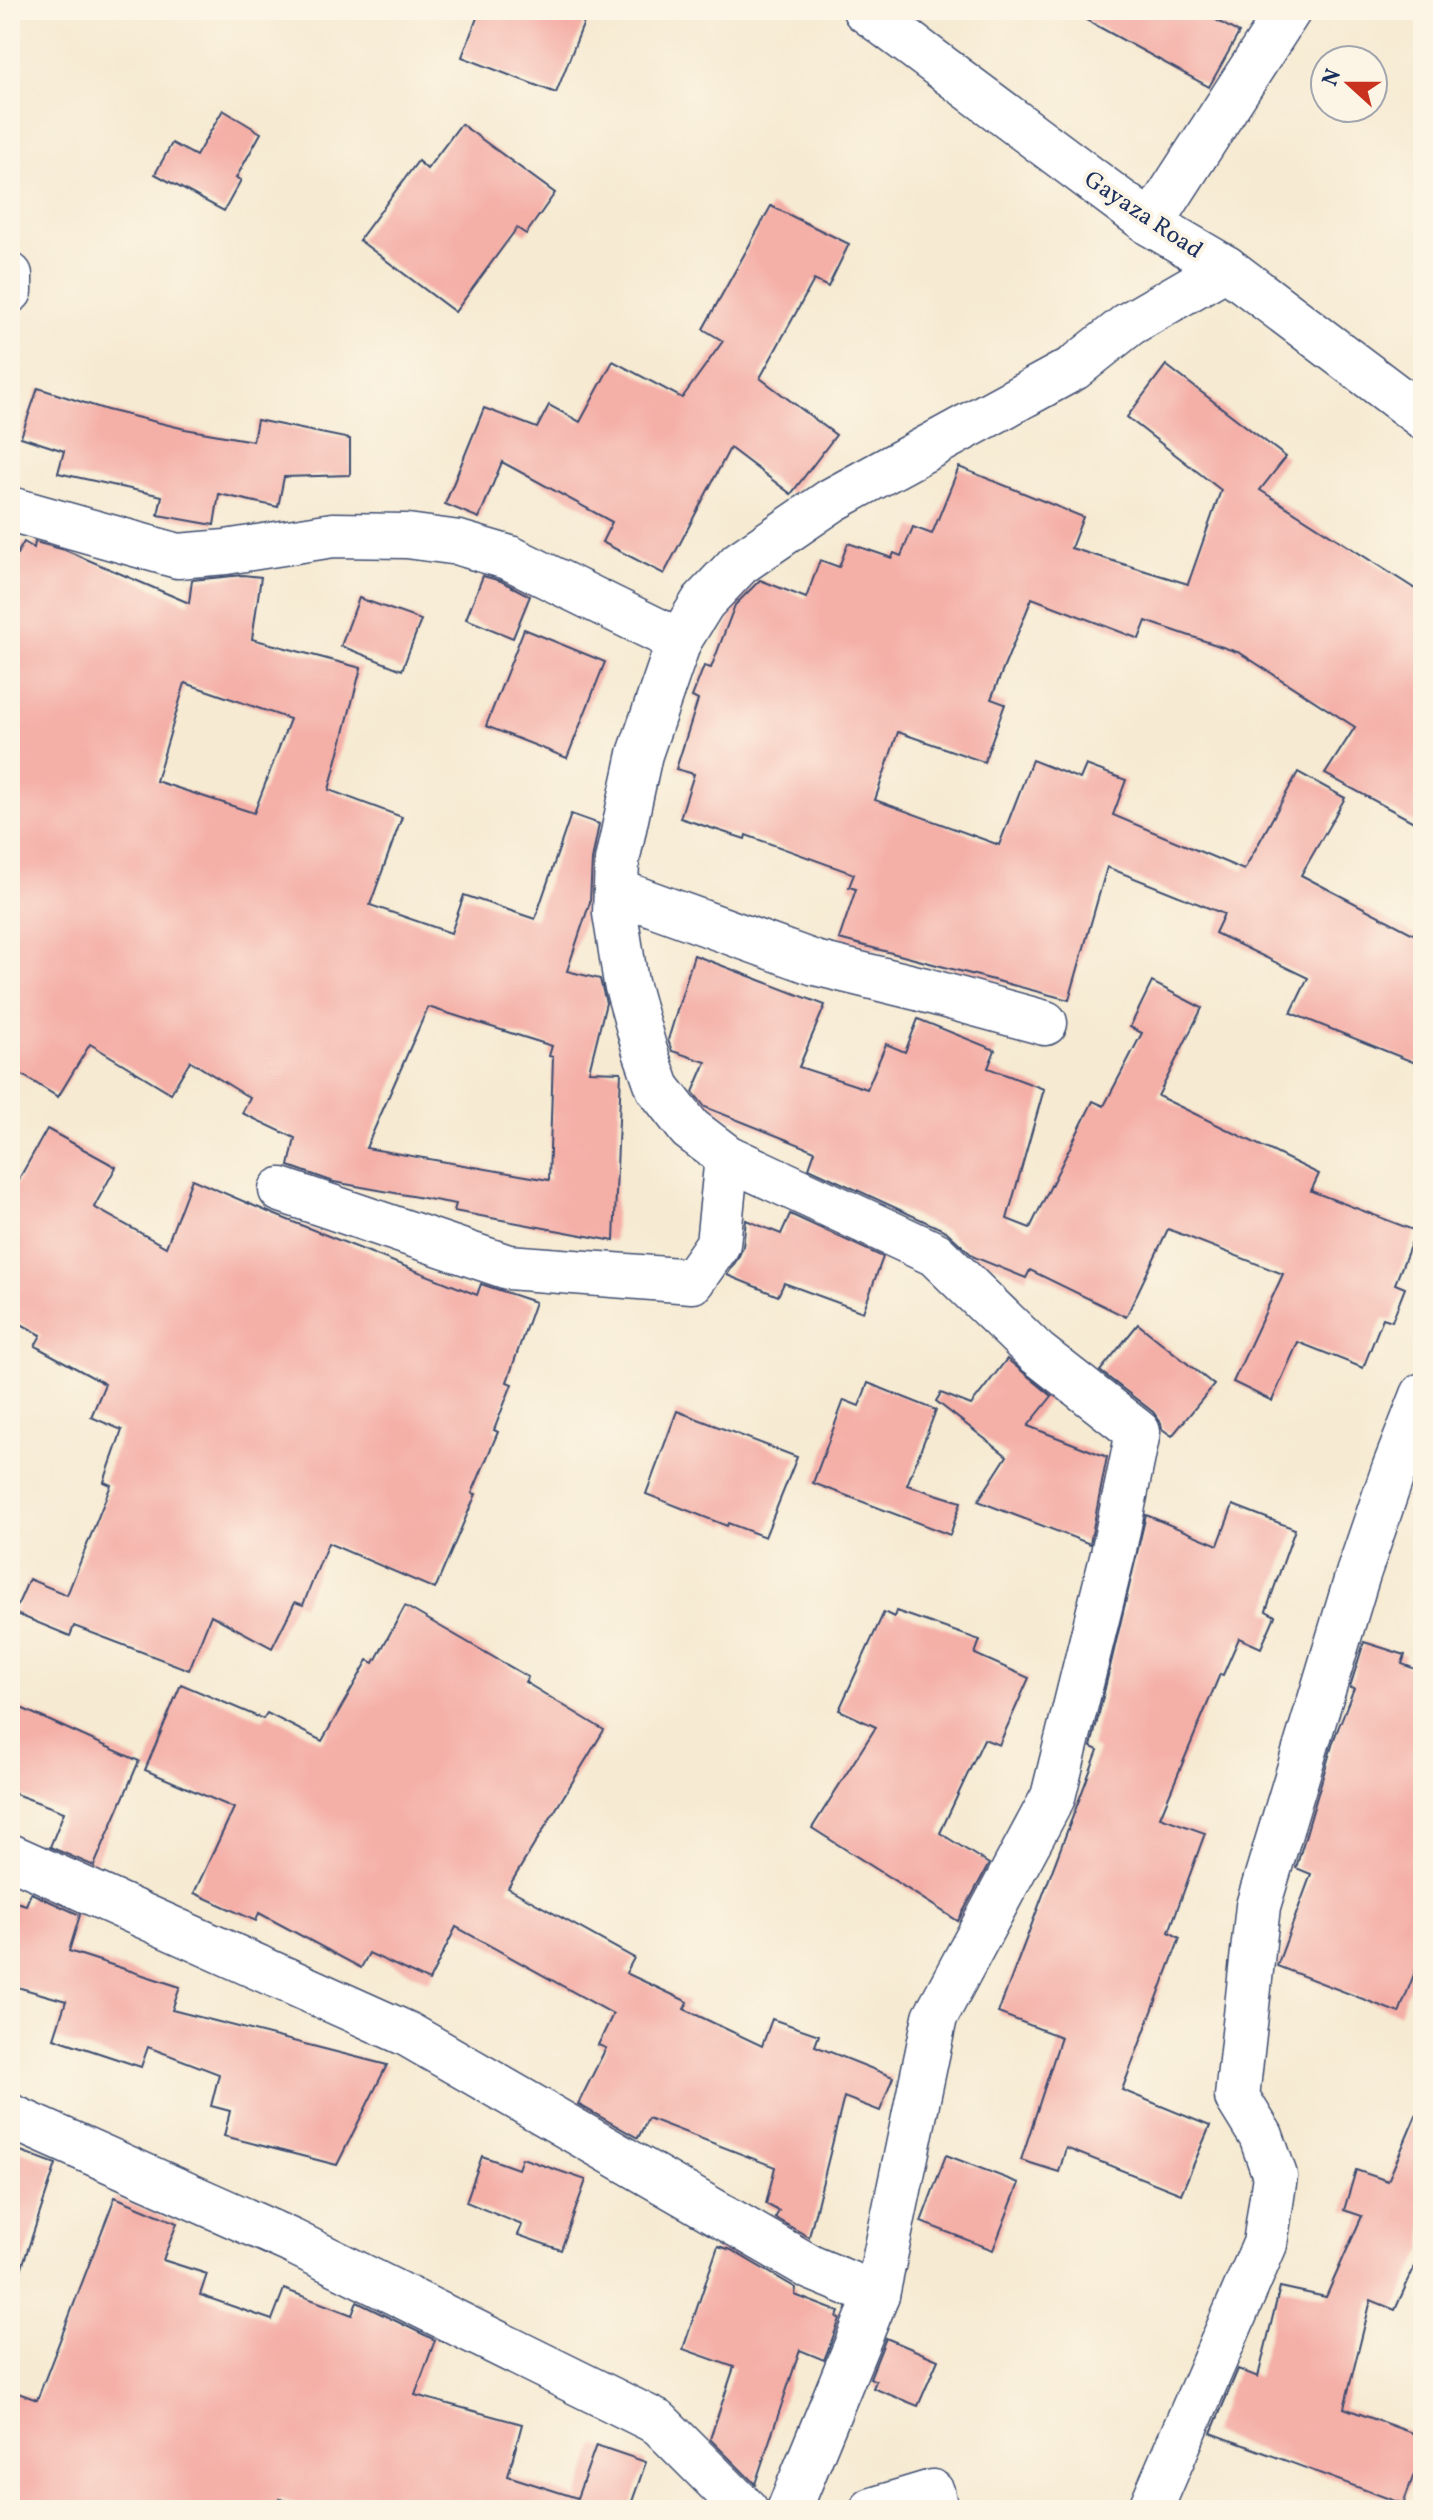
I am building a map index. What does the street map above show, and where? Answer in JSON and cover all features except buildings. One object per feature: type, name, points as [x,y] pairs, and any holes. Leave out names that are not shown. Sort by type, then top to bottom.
[{"type":"street","name":"Gayaza Road","points":[[865,10],[1151,224],[1226,268],[1423,417]]},
{"type":"street","points":[[1151,224],[1289,10]]},
{"type":"street","points":[[789,2510],[877,2295],[935,2017],[1053,1797],[1113,1554],[1138,1432],[1037,1353],[935,1254],[727,1157],[690,1129],[658,1088],[626,983],[615,913],[617,861],[640,754],[679,641],[703,602],[740,563],[819,509],[1074,368],[1129,324],[1226,268]]},
{"type":"street","points":[[10,275],[10,291]]},
{"type":"street","points":[[10,509],[178,556],[226,552],[333,535],[407,536],[459,543],[510,558],[679,641]]},
{"type":"street","points":[[616,891],[815,963],[1045,1023]]},
{"type":"street","points":[[281,1190],[508,1267],[692,1281],[718,1244],[727,1157]]},
{"type":"street","points":[[1150,2510],[1265,2244],[1275,2176],[1261,2136],[1237,2097],[1258,1906],[1358,1574],[1423,1395]]},
{"type":"street","points":[[10,1856],[407,2034],[812,2268],[877,2295]]},
{"type":"street","points":[[10,2116],[291,2241],[659,2423],[746,2510]]},
{"type":"street","points":[[872,2510],[932,2492],[936,2510]]}]
